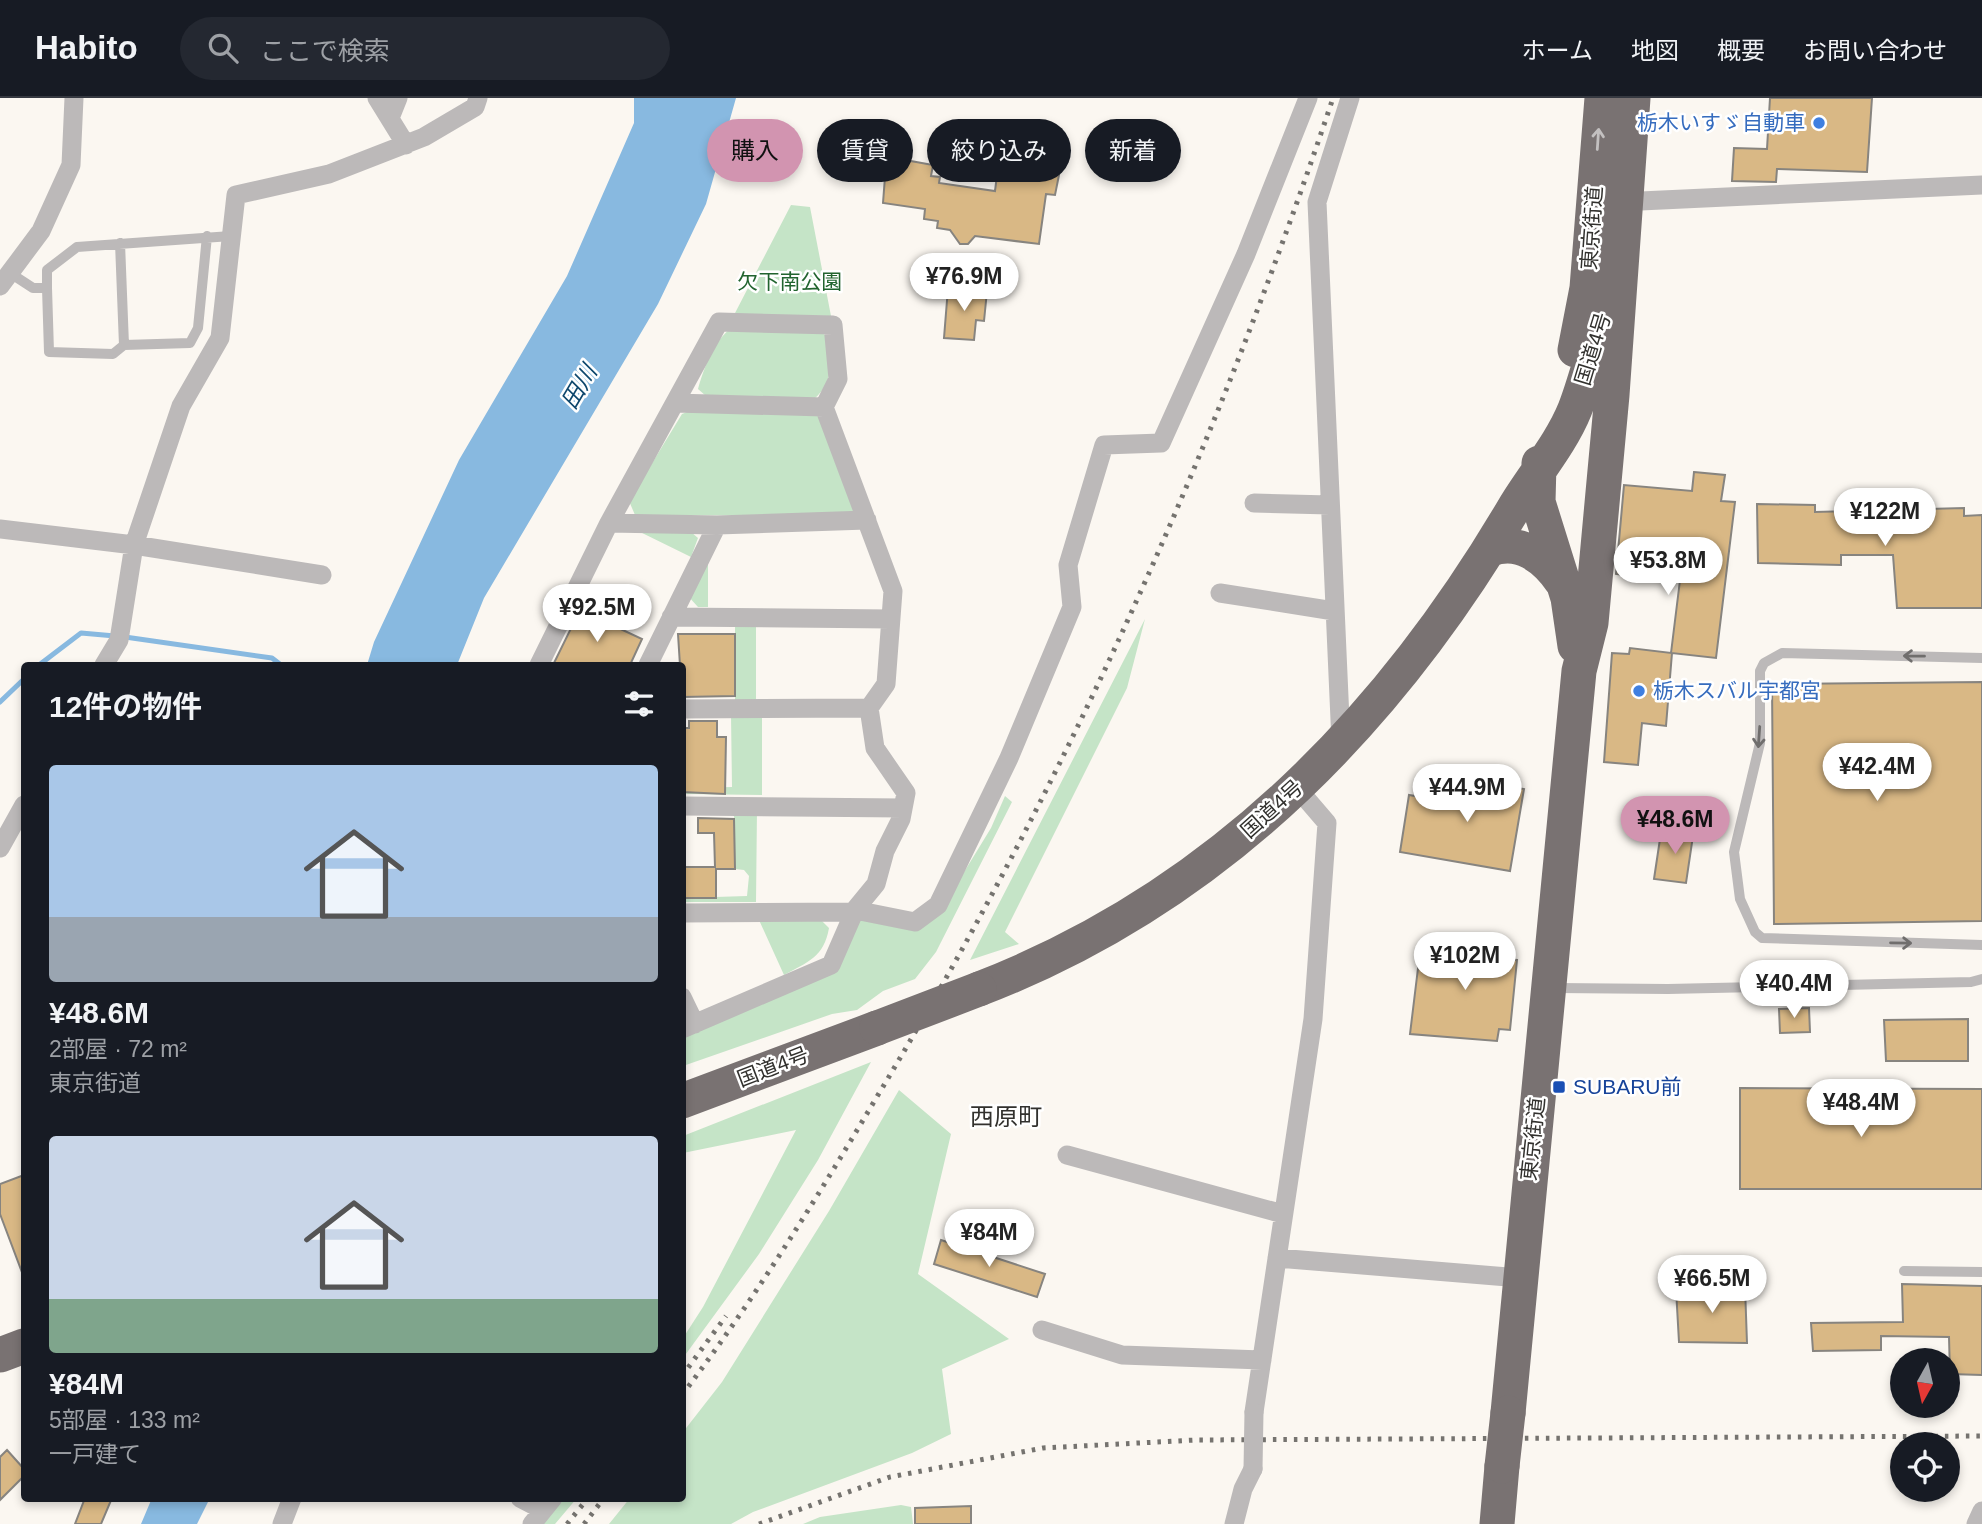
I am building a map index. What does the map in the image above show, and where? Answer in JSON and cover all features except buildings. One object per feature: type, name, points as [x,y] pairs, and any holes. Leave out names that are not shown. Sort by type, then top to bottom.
[{"type":"highway","name":"東京街道","points":[[1497,1524],[1579,671],[1591,623],[1612,395],[1619,256],[1609,201],[1602,98]]},
{"type":"highway","name":"東京街道","points":[[1579,671],[1565,590],[1538,502],[1537,470],[1578,338],[1587,288],[1633,98]]},
{"type":"highway","name":"国道4号","points":[[686,1100],[979,989],[1054,957],[1135,914],[1220,854],[1297,788],[1341,743],[1421,647],[1489,550],[1574,411],[1619,256]]},
{"type":"highway","name":"東京街道","points":[[1565,590],[1582,541],[1594,418],[1600,404],[1612,395]]},
{"type":"highway","points":[[1489,550],[1507,546],[1532,552],[1550,565],[1565,590]]},
{"type":"street","points":[[5,280],[41,231],[71,165],[74,98]]},
{"type":"street","points":[[377,98],[406,145]]},
{"type":"street","points":[[390,118],[398,98]]},
{"type":"street","points":[[106,662],[119,640],[134,545],[181,406],[220,338],[236,195],[329,174],[406,145],[475,107],[478,98]]},
{"type":"street","points":[[686,913],[855,909],[915,922],[938,905],[1009,758],[1072,607],[1068,565],[1104,445],[1161,443],[1247,254],[1308,98]]},
{"type":"street","points":[[1341,743],[1317,202],[1350,98]]},
{"type":"street","points":[[1609,201],[1982,186]]},
{"type":"street","points":[[540,662],[609,523],[719,322],[833,325],[838,379],[824,407],[892,591],[886,684],[869,708],[875,748],[906,793],[903,808],[885,851],[876,884],[855,909],[831,965],[689,1027]]},
{"type":"street","points":[[675,403],[824,407]]},
{"type":"street","points":[[1254,503],[1330,505]]},
{"type":"street","points":[[609,523],[718,524],[867,520]]},
{"type":"street","points":[[649,662],[718,524]]},
{"type":"street","points":[[0,529],[134,545],[322,575]]},
{"type":"street","points":[[1220,593],[1334,611]]},
{"type":"street","points":[[671,617],[891,619]]},
{"type":"street","points":[[686,709],[869,708]]},
{"type":"street","points":[[1234,1524],[1243,1489],[1254,1469],[1254,1412],[1313,1019],[1327,823],[1297,788]]},
{"type":"street","points":[[686,806],[903,808]]},
{"type":"street","points":[[0,848],[21,811]]},
{"type":"street","points":[[1067,1155],[1283,1214]]},
{"type":"street","points":[[1277,1258],[1520,1278]]},
{"type":"street","points":[[1042,1330],[1122,1355],[1262,1360]]},
{"type":"street","points":[[282,1524],[290,1502]]},
{"type":"street","points":[[527,1502],[543,1511]]},
{"type":"street","points":[[1976,1524],[1982,1511]]},
{"type":"lane","points":[[206,236],[198,328],[190,343],[124,345],[113,354],[50,352],[47,270],[76,247],[206,236],[231,236]]},
{"type":"lane","points":[[120,243],[124,345]]},
{"type":"lane","points":[[5,280],[33,288],[47,288]]},
{"type":"lane","points":[[1982,658],[1782,653],[1764,663],[1760,671],[1760,743],[1734,852],[1740,899],[1755,932],[1762,938],[1771,941],[1982,945]]},
{"type":"lane","points":[[1547,988],[1800,987],[1971,982],[1982,979]]},
{"type":"lane","points":[[1904,1271],[1982,1272]]},
{"type":"green space","name":"欠下南公園","points":[[791,205],[810,207],[831,316],[734,315]]},
{"type":"green space","points":[[733,327],[817,329],[825,335],[829,363],[828,378],[821,392],[813,400],[706,396],[698,389],[707,363],[720,339]]},
{"type":"green space","points":[[692,410],[812,413],[820,417],[856,507],[850,516],[635,515],[629,501],[682,414]]},
{"type":"green space","points":[[636,530],[691,532],[698,538],[691,557]]},
{"type":"green space","points":[[708,563],[708,607],[698,607],[688,596]]},
{"type":"green space","points":[[1145,619],[1127,688],[1005,932],[1019,944],[970,960]]},
{"type":"green space","points":[[735,622],[756,622],[756,701],[735,701]]},
{"type":"green space","points":[[731,715],[762,715],[762,795],[686,794],[689,788],[732,787]]},
{"type":"green space","points":[[1005,796],[1012,802],[936,952],[915,979],[883,991],[857,1010],[832,1014],[686,1065],[686,1034],[837,967],[858,917],[939,913],[991,828]]},
{"type":"green space","points":[[757,809],[756,902],[686,902],[686,898],[747,896],[749,876],[744,870],[735,869],[734,813]]},
{"type":"green space","points":[[819,918],[829,928],[823,946],[814,958],[784,975],[759,920]]},
{"type":"green space","points":[[871,1062],[818,1160],[759,1254],[686,1354],[686,1333],[703,1307],[796,1130],[686,1152],[686,1135]]},
{"type":"green space","points":[[899,1090],[951,1134],[918,1274],[1009,1339],[942,1369],[951,1434],[912,1453],[753,1512],[731,1524],[609,1524],[627,1502],[686,1502],[686,1428],[722,1382],[829,1211]]},
{"type":"green space","points":[[559,1502],[574,1502],[555,1524],[541,1524]]},
{"type":"green space","points":[[901,1505],[911,1507],[913,1524],[803,1524],[820,1517]]},
{"type":"water","name":"田川","points":[[634,98],[736,98],[730,119],[707,119],[707,182],[712,182],[706,204],[658,304],[484,598],[458,662],[368,662],[374,642],[459,460],[567,276],[634,123]]},
{"type":"water","points":[[150,1502],[208,1502],[197,1524],[141,1524]]},
{"type":"waterway","points":[[43,662],[81,633],[115,636]]},
{"type":"waterway","points":[[125,637],[272,658],[277,662]]},
{"type":"waterway","points":[[0,702],[21,682]]},
{"type":"railway","points":[[686,1389],[734,1323],[832,1172],[947,976],[1013,856],[1133,609],[1188,483],[1240,356],[1333,98]]},
{"type":"railway","points":[[686,1371],[726,1316]]},
{"type":"railway","points":[[759,1524],[890,1477],[1043,1448],[1196,1440],[1982,1436]]},
{"type":"railway","points":[[567,1524],[585,1502]]},
{"type":"railway","points":[[584,1524],[601,1502]]},
{"type":"place","name":"栃木いすゞ自動車","points":[[1819,123]]},
{"type":"place","name":"栃木スバル宇都宮","points":[[1639,691]]},
{"type":"place","name":"SUBARU前","points":[[1559,1087]]},
{"type":"district","name":"西原町","points":[[1006,1117]]}]
